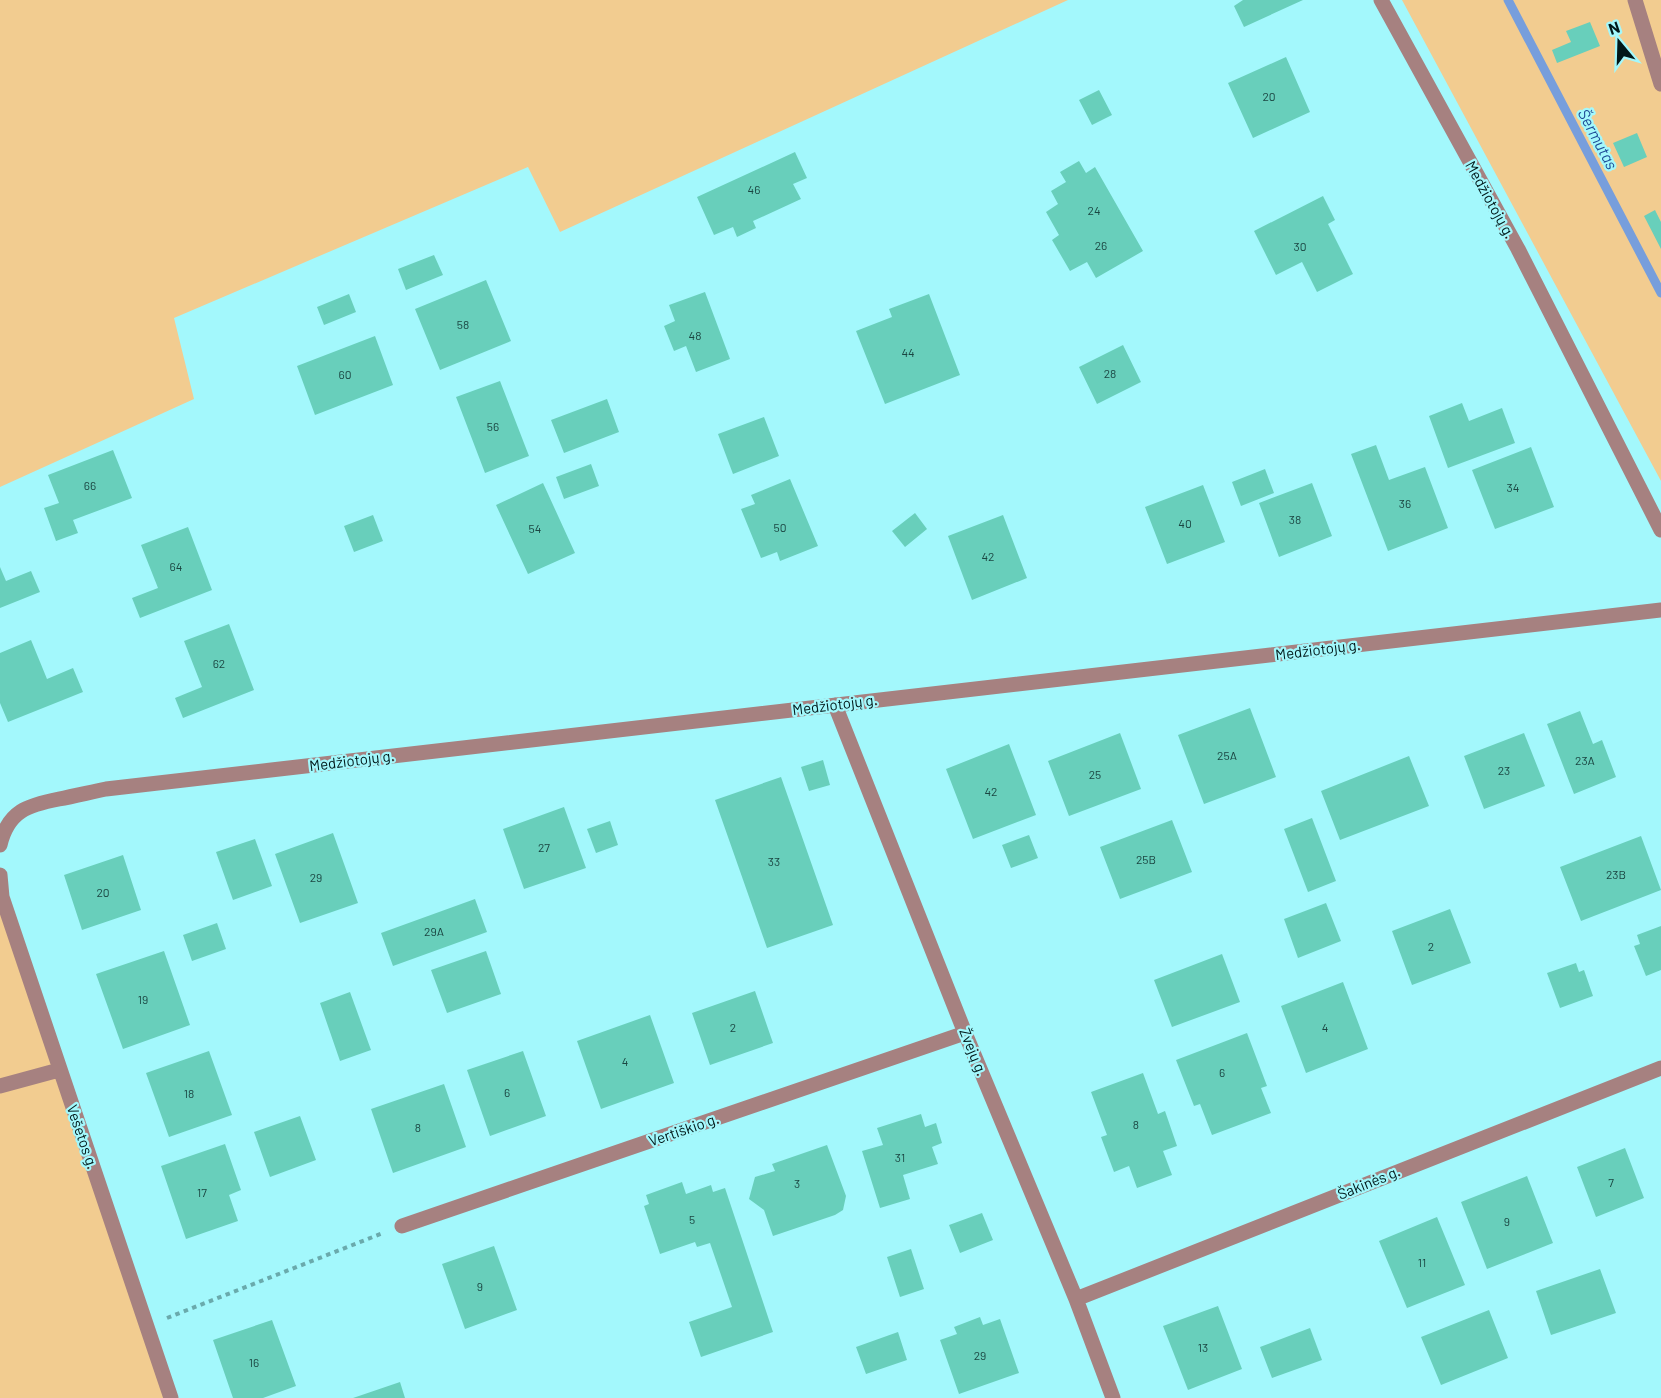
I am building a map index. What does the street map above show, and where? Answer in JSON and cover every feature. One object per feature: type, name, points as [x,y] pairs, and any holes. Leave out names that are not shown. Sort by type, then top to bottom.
[{"type":"street","name":"Medžiotojų g.","points":[[1381,0],[1518,249],[1661,530]]},
{"type":"street","points":[[1635,0],[1661,84]]},
{"type":"street","name":"Medžiotojų g.","points":[[0,845],[3,831],[13,817],[31,805],[106,789],[1661,610]]},
{"type":"street","name":"Žvejų g.","points":[[835,705],[965,1033],[1076,1299],[1113,1398]]},
{"type":"street","name":"Vešetos g.","points":[[0,875],[2,897],[171,1398]]},
{"type":"street","name":"Vertiškio g.","points":[[402,1226],[965,1033]]},
{"type":"street","name":"Šakinės g.","points":[[1076,1299],[1661,1068]]},
{"type":"street","points":[[0,1086],[59,1070]]},
{"type":"path","points":[[147,1326],[402,1226]]},
{"type":"shaded area","points":[[0,0],[1068,0],[560,232],[528,167],[174,318],[194,399],[0,487]]},
{"type":"shaded area","points":[[1402,0],[1661,0],[1661,481]]},
{"type":"shaded area","points":[[0,891],[165,1398],[0,1398]]},
{"type":"building","points":[[1243,0],[1303,0],[1244,27],[1234,6]]},
{"type":"building","points":[[1590,22],[1600,46],[1557,63],[1552,50],[1571,42],[1566,31]]},
{"type":"building","points":[[1286,57],[1310,112],[1253,138],[1228,83]]},
{"type":"building","points":[[1099,90],[1112,115],[1092,125],[1079,100]]},
{"type":"building","points":[[1637,133],[1647,157],[1624,167],[1613,143]]},
{"type":"building","points":[[795,152],[807,178],[793,184],[801,199],[753,221],[756,228],[737,237],[733,227],[714,235],[697,197]]},
{"type":"building","points":[[1079,161],[1086,173],[1095,167],[1143,251],[1096,278],[1087,262],[1070,271],[1052,240],[1059,235],[1046,212],[1058,204],[1051,191],[1066,182],[1060,172]]},
{"type":"building","points":[[1323,196],[1335,220],[1328,224],[1353,274],[1317,292],[1302,262],[1276,275],[1254,231]]},
{"type":"building","points":[[1655,210],[1661,222],[1661,249],[1644,216]]},
{"type":"building","points":[[434,255],[443,275],[406,290],[398,269]]},
{"type":"building","points":[[486,280],[511,341],[440,370],[415,309]]},
{"type":"building","points":[[705,292],[730,359],[696,372],[686,346],[674,351],[664,326],[675,321],[669,305]]},
{"type":"building","points":[[349,294],[356,312],[324,325],[317,307]]},
{"type":"building","points":[[929,294],[960,375],[885,404],[856,331],[892,317],[889,309]]},
{"type":"building","points":[[375,336],[393,385],[315,415],[297,366]]},
{"type":"building","points":[[1123,345],[1141,382],[1097,404],[1079,367]]},
{"type":"building","points":[[500,381],[529,456],[485,473],[456,397]]},
{"type":"building","points":[[607,399],[619,432],[564,453],[551,420]]},
{"type":"building","points":[[1462,403],[1469,421],[1502,408],[1515,443],[1448,468],[1429,416]]},
{"type":"building","points":[[764,417],[779,456],[733,474],[718,434]]},
{"type":"building","points":[[1376,445],[1389,480],[1425,467],[1448,528],[1388,551],[1351,454]]},
{"type":"building","points":[[1531,447],[1554,507],[1495,529],[1472,470]]},
{"type":"building","points":[[113,450],[132,498],[73,520],[78,533],[56,541],[44,508],[59,503],[48,475]]},
{"type":"building","points":[[591,464],[599,486],[564,499],[556,477]]},
{"type":"building","points":[[1265,469],[1274,493],[1241,506],[1232,482]]},
{"type":"building","points":[[790,479],[818,546],[780,561],[777,552],[761,558],[741,509],[755,504],[751,495]]},
{"type":"building","points":[[543,483],[575,553],[528,574],[496,505]]},
{"type":"building","points":[[1312,483],[1332,536],[1279,557],[1259,503]]},
{"type":"building","points":[[1203,485],[1225,542],[1167,564],[1145,507]]},
{"type":"building","points":[[915,513],[927,529],[905,547],[892,531]]},
{"type":"building","points":[[373,515],[383,541],[354,552],[344,526]]},
{"type":"building","points":[[1003,515],[1027,578],[972,600],[948,536]]},
{"type":"building","points":[[188,527],[212,590],[140,618],[132,598],[158,588],[141,545]]},
{"type":"building","points":[[0,567],[6,581],[31,571],[40,592],[0,608]]},
{"type":"building","points":[[229,624],[254,690],[183,718],[175,698],[202,687],[184,641]]},
{"type":"building","points":[[31,640],[47,679],[73,668],[83,692],[8,722],[0,703],[0,653]]},
{"type":"building","points":[[1250,708],[1276,777],[1204,804],[1178,735]]},
{"type":"building","points":[[1580,711],[1593,744],[1602,740],[1616,777],[1574,794],[1547,724]]},
{"type":"building","points":[[1120,733],[1141,789],[1069,816],[1048,761]]},
{"type":"building","points":[[1524,733],[1545,786],[1484,809],[1464,756]]},
{"type":"building","points":[[1009,744],[1036,815],[973,839],[946,769]]},
{"type":"building","points":[[1409,756],[1429,806],[1340,840],[1321,791]]},
{"type":"building","points":[[823,760],[830,785],[809,791],[801,767]]},
{"type":"building","points":[[781,777],[833,925],[767,948],[715,800]]},
{"type":"building","points":[[564,807],[586,868],[524,889],[503,829]]},
{"type":"building","points":[[1312,818],[1336,881],[1308,892],[1284,829]]},
{"type":"building","points":[[1172,820],[1192,872],[1120,899],[1100,847]]},
{"type":"building","points":[[610,821],[618,845],[596,853],[587,829]]},
{"type":"building","points":[[333,833],[358,903],[300,923],[275,854]]},
{"type":"building","points":[[1029,835],[1038,858],[1011,868],[1002,845]]},
{"type":"building","points":[[1641,836],[1661,890],[1581,921],[1560,867]]},
{"type":"building","points":[[255,839],[272,886],[233,900],[216,852]]},
{"type":"building","points":[[123,855],[141,910],[82,930],[64,875]]},
{"type":"building","points":[[475,899],[487,932],[393,966],[381,933]]},
{"type":"building","points":[[1326,903],[1341,941],[1298,958],[1284,919]]},
{"type":"building","points":[[1450,909],[1471,963],[1412,985],[1392,931]]},
{"type":"building","points":[[217,923],[226,949],[192,961],[183,935]]},
{"type":"building","points":[[1661,926],[1661,970],[1646,976],[1634,946],[1640,944],[1637,935]]},
{"type":"building","points":[[164,951],[190,1025],[123,1049],[96,974]]},
{"type":"building","points":[[486,951],[501,994],[447,1013],[431,970]]},
{"type":"building","points":[[1222,954],[1240,1002],[1172,1027],[1154,980]]},
{"type":"building","points":[[1576,963],[1579,972],[1584,970],[1593,996],[1560,1008],[1547,973]]},
{"type":"building","points":[[1343,982],[1368,1049],[1306,1073],[1281,1006]]},
{"type":"building","points":[[755,991],[773,1043],[710,1065],[692,1013]]},
{"type":"building","points":[[350,992],[371,1050],[340,1061],[320,1003]]},
{"type":"building","points":[[650,1015],[674,1083],[601,1109],[577,1041]]},
{"type":"building","points":[[1247,1033],[1267,1086],[1261,1088],[1271,1113],[1212,1135],[1200,1104],[1194,1106],[1176,1060]]},
{"type":"building","points":[[209,1051],[232,1115],[169,1137],[146,1073]]},
{"type":"building","points":[[523,1051],[546,1116],[490,1136],[467,1070]]},
{"type":"building","points":[[1143,1073],[1158,1114],[1165,1111],[1177,1146],[1163,1151],[1172,1175],[1137,1188],[1129,1166],[1114,1172],[1101,1137],[1107,1135],[1091,1092]]},
{"type":"building","points":[[444,1084],[466,1147],[393,1173],[371,1109]]},
{"type":"building","points":[[921,1114],[925,1127],[936,1123],[942,1143],[932,1147],[938,1164],[903,1175],[910,1199],[880,1208],[862,1151],[883,1145],[877,1128]]},
{"type":"building","points":[[300,1116],[316,1160],[270,1177],[254,1132]]},
{"type":"building","points":[[225,1144],[241,1190],[229,1195],[238,1221],[186,1239],[161,1166]]},
{"type":"building","points":[[827,1145],[846,1196],[843,1210],[835,1215],[773,1236],[764,1210],[749,1199],[755,1177],[775,1171],[772,1164]]},
{"type":"building","points":[[1625,1148],[1644,1198],[1596,1217],[1577,1167]]},
{"type":"building","points":[[1527,1176],[1553,1243],[1487,1269],[1461,1202]]},
{"type":"building","points":[[682,1182],[686,1194],[711,1185],[713,1192],[725,1188],[773,1332],[701,1357],[689,1322],[732,1307],[710,1243],[697,1247],[695,1242],[660,1254],[644,1206],[649,1204],[646,1195]]},
{"type":"building","points":[[982,1213],[993,1240],[960,1253],[949,1225]]},
{"type":"building","points":[[1437,1217],[1465,1285],[1407,1308],[1379,1241]]},
{"type":"building","points":[[494,1246],[517,1310],[465,1329],[442,1264]]},
{"type":"building","points":[[911,1249],[924,1289],[900,1297],[887,1257]]},
{"type":"building","points":[[1600,1269],[1616,1313],[1551,1335],[1536,1291]]},
{"type":"building","points":[[1218,1306],[1242,1369],[1188,1390],[1163,1326]]},
{"type":"building","points":[[1489,1310],[1508,1358],[1441,1385],[1421,1337]]},
{"type":"building","points":[[980,1317],[983,1325],[1000,1319],[1019,1373],[959,1394],[940,1340],[957,1334],[954,1327]]},
{"type":"building","points":[[272,1320],[296,1386],[263,1398],[233,1398],[213,1340]]},
{"type":"building","points":[[1310,1328],[1322,1360],[1272,1378],[1260,1347]]},
{"type":"building","points":[[898,1332],[907,1360],[866,1374],[856,1347]]},
{"type":"building","points":[[400,1382],[405,1398],[353,1398]]},
{"type":"waterway","name":"Šermutas","points":[[1508,0],[1661,293]]}]
